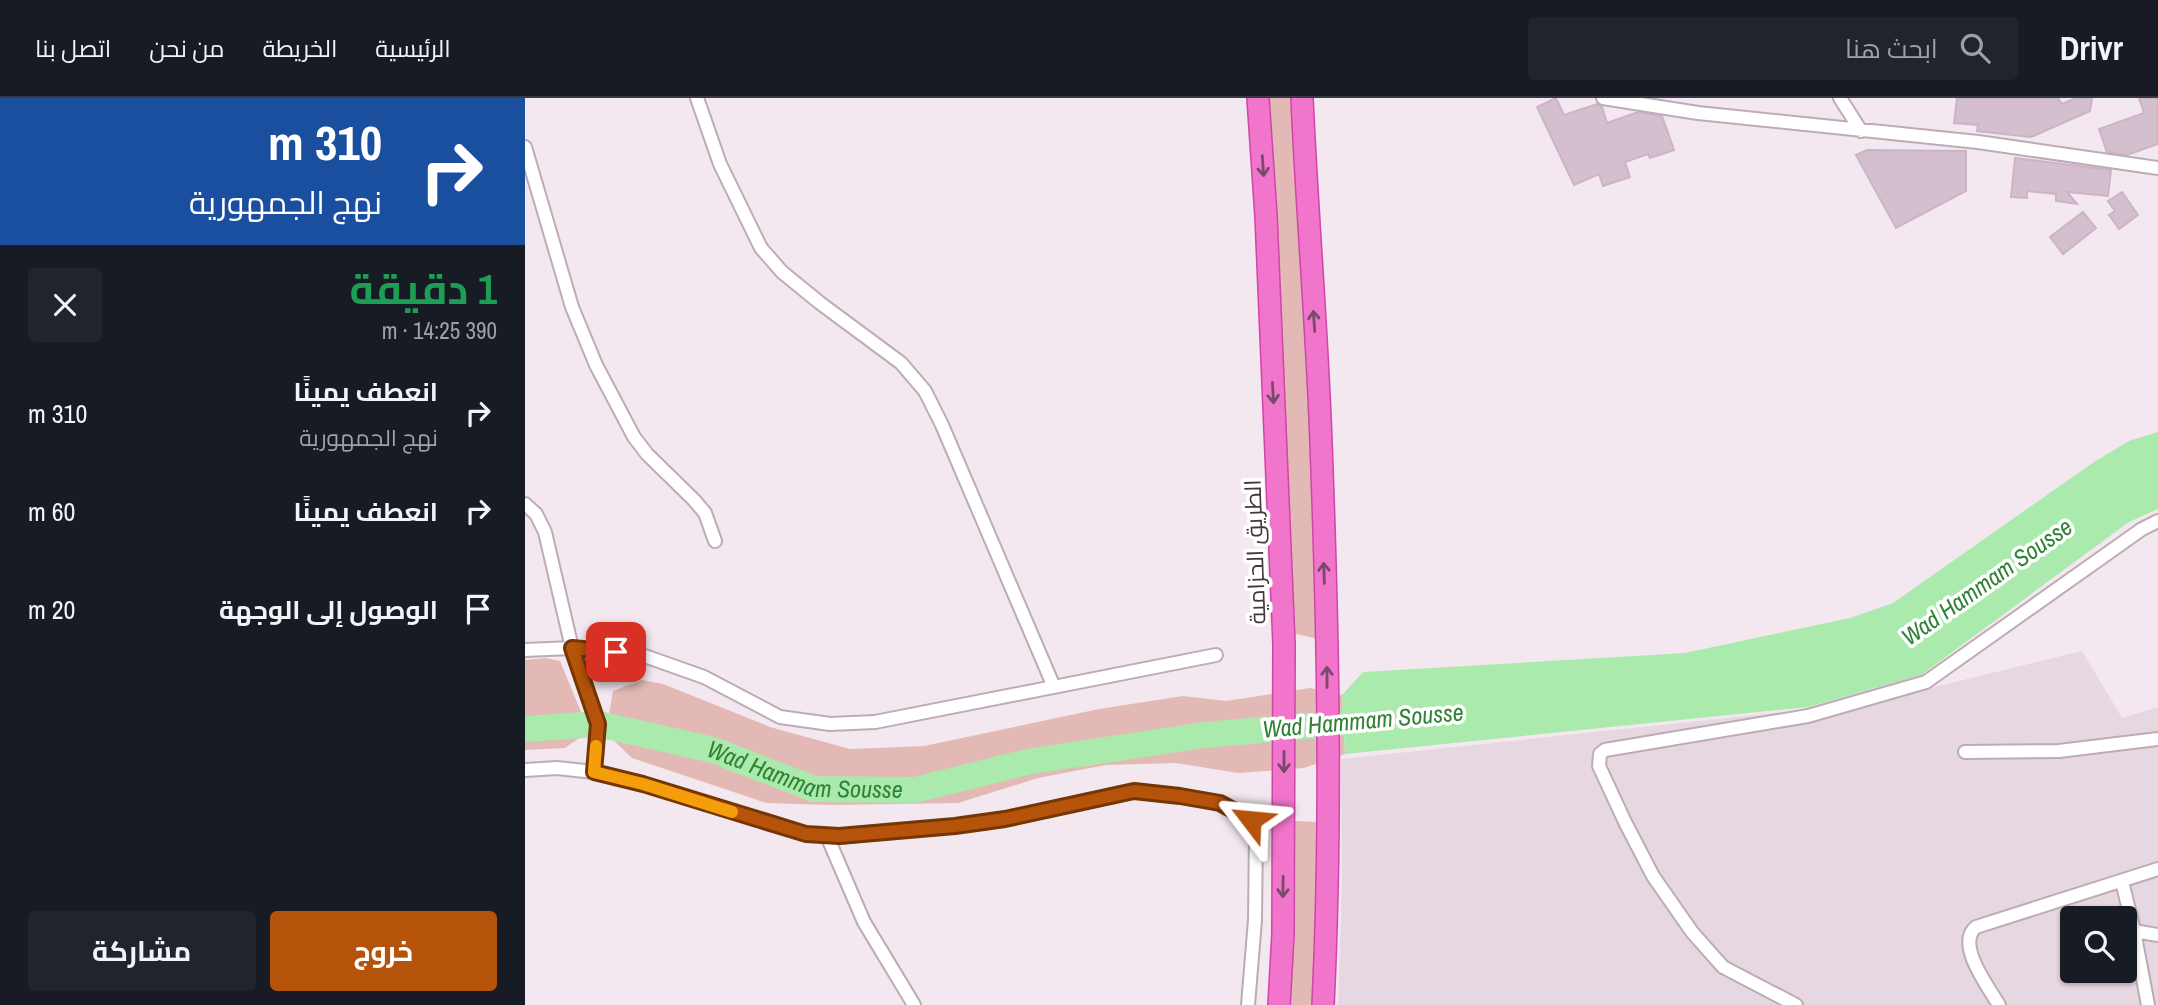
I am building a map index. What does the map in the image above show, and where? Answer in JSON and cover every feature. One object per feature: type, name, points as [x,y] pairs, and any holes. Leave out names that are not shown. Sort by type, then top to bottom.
[{"type":"highway","name":"الطريق الحزامية","points":[[1258,98],[1266,216],[1285,644],[1283,934],[1279,1005]]},
{"type":"highway","points":[[1302,98],[1321,442],[1327,641],[1327,921],[1323,1005]]},
{"type":"street","points":[[697,98],[720,164],[761,248],[782,272],[901,363],[925,391],[1054,687]]},
{"type":"street","points":[[1604,98],[1698,113],[1978,142],[2158,168]]},
{"type":"street","points":[[1840,98],[1861,131]]},
{"type":"street","points":[[525,147],[572,307],[596,365],[634,437],[647,454],[700,506],[711,525],[715,541]]},
{"type":"street","points":[[525,504],[536,514],[545,532],[572,648],[598,724],[594,772]]},
{"type":"street","points":[[1796,1005],[1723,967],[1692,932],[1653,876],[1625,822],[1599,765],[1600,754],[1605,750],[1808,716],[1926,682],[2134,535],[2158,521]]},
{"type":"street","points":[[525,650],[572,648],[639,654],[704,677],[780,717],[830,724],[875,722],[1216,655]]},
{"type":"street","points":[[1965,752],[2059,751],[2158,739]]},
{"type":"street","points":[[525,770],[557,768],[594,772],[643,784],[806,834],[827,836],[955,826],[1005,819],[1134,791],[1220,803],[1251,820],[1256,832],[1255,920],[1248,1005]]},
{"type":"street","points":[[827,836],[864,922],[914,1005]]},
{"type":"street","points":[[1999,1005],[1973,960],[1969,937],[1971,931],[1976,927],[2158,869]]},
{"type":"street","points":[[2122,881],[2128,906]]},
{"type":"street","points":[[2137,932],[2158,935]]},
{"type":"street","points":[[2137,947],[2148,1005]]},
{"type":"shaded area","points":[[1268,98],[1294,98],[1319,639],[1292,633]]},
{"type":"shaded area","points":[[2082,651],[2122,718],[2158,707],[2158,1005],[1338,1005],[1342,882],[1341,759],[1869,703]]},
{"type":"shaded area","points":[[545,658],[560,661],[589,731],[565,748],[525,750],[525,660]]},
{"type":"shaded area","points":[[642,680],[663,684],[770,727],[850,749],[924,746],[1099,709],[1183,696],[1226,701],[1310,688],[1342,695],[1345,754],[1304,768],[1238,773],[1176,763],[1106,765],[1038,778],[958,803],[766,803],[632,758],[606,733],[613,691]]},
{"type":"shaded area","points":[[1295,821],[1320,822],[1314,1005],[1287,1005]]},
{"type":"water","points":[[2158,432],[2158,509],[2129,522],[1921,675],[1808,707],[1345,754],[1342,695],[1363,672],[1685,653],[1850,618],[1893,603],[2094,462],[2129,441]]},
{"type":"building","points":[[1556,98],[1564,115],[1597,104],[1602,107],[1607,123],[1638,112],[1662,116],[1674,150],[1650,158],[1648,154],[1625,162],[1630,177],[1603,186],[1599,174],[1574,185],[1537,107]]},
{"type":"building","points":[[1957,98],[2058,98],[2062,104],[2076,98],[2092,98],[2090,111],[2031,137],[1977,131],[1978,125],[1954,123]]},
{"type":"building","points":[[2139,98],[2158,98],[2158,144],[2127,155],[2107,152],[2099,129],[2144,113]]},
{"type":"building","points":[[1867,150],[1966,151],[1966,191],[1896,228],[1856,155]]},
{"type":"building","points":[[2015,158],[2111,170],[2108,196],[2067,192],[2077,204],[2056,201],[2056,194],[2027,191],[2027,198],[2011,197]]},
{"type":"building","points":[[2122,192],[2138,215],[2119,229],[2109,215],[2115,211],[2108,201]]},
{"type":"building","points":[[2083,212],[2096,228],[2063,254],[2050,237]]},
{"type":"waterway","name":"Wad Hammam Sousse","points":[[525,729],[598,724],[713,750],[814,789],[915,790],[1032,761],[1204,735],[1378,720]]},
{"type":"slow traffic","points":[[596,746],[594,772],[643,784],[732,812]]},
{"type":"route","points":[[616,652],[572,648],[598,724],[594,772],[643,784],[806,834],[839,836],[955,826],[1005,819],[1134,791],[1220,803],[1251,820]]}]
